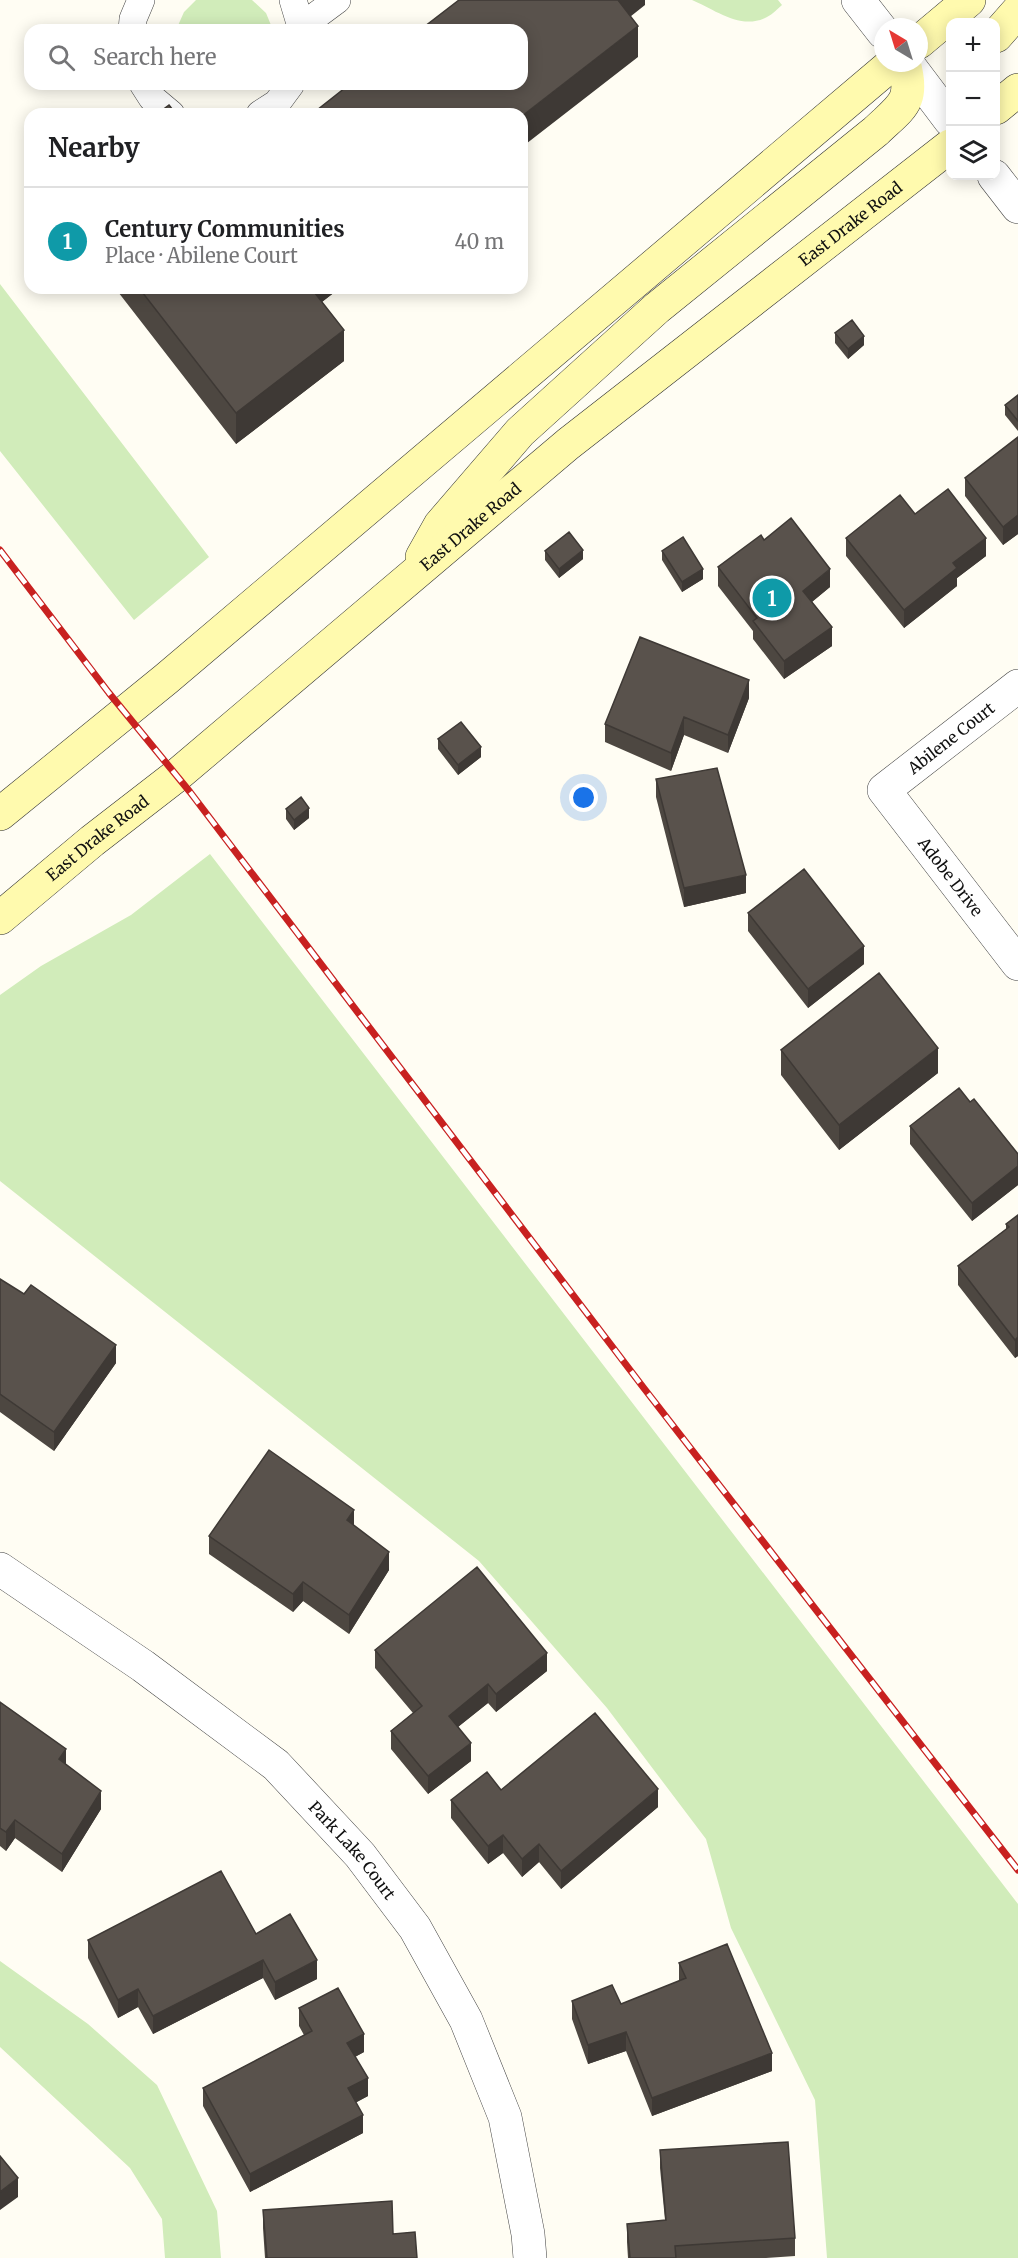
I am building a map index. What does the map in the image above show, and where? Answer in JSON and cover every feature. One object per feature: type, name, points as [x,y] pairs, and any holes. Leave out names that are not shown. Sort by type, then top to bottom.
[{"type":"main road","points":[[928,34],[969,0]]},
{"type":"main road","points":[[1000,31],[1018,11]]},
{"type":"main road","points":[[0,814],[184,664],[882,72]]},
{"type":"main road","points":[[411,577],[440,525],[520,432],[657,308],[876,131],[904,104],[909,89],[906,72]]},
{"type":"main road","points":[[1000,105],[1018,90]]},
{"type":"main road","name":"East Drake Road","points":[[0,918],[92,841],[176,776],[568,444],[946,150]]},
{"type":"street","points":[[858,0],[874,20]]},
{"type":"street","points":[[912,72],[946,114]]},
{"type":"street","points":[[997,180],[1018,207]]},
{"type":"street","name":"Abilene Court","points":[[884,790],[1018,686]]},
{"type":"street","name":"Adobe Drive","points":[[884,790],[1018,964]]},
{"type":"street","name":"Park Lake Court","points":[[0,1569],[143,1666],[276,1765],[360,1855],[415,1928],[466,2020],[505,2117],[528,2234],[530,2258]]},
{"type":"lane","points":[[133,24],[141,0]]},
{"type":"lane","points":[[293,0],[301,24]]},
{"type":"lane","points":[[307,24],[337,0]]},
{"type":"lane","points":[[147,90],[164,108]]},
{"type":"lane","points":[[269,108],[277,103],[287,90]]},
{"type":"green space","points":[[196,0],[252,0],[266,13],[271,24],[179,24],[184,12]]},
{"type":"green space","points":[[692,0],[778,0],[782,5],[767,17],[747,22],[728,17]]},
{"type":"green space","points":[[0,284],[209,557],[134,620],[0,451]]},
{"type":"green space","points":[[210,854],[1018,1904],[1018,2258],[827,2258],[815,2100],[731,1928],[706,1839],[607,1708],[479,1561],[0,1181],[0,995],[41,966],[131,915]]},
{"type":"green space","points":[[0,1961],[88,2024],[157,2085],[217,2211],[221,2258],[165,2258],[162,2219],[130,2168],[0,2047]]},
{"type":"building","points":[[459,0],[618,0],[638,26],[528,111],[528,108],[320,108],[342,90],[528,90],[528,24],[428,24]]},
{"type":"building","points":[[144,294],[316,294],[344,330],[236,413]]},
{"type":"building","points":[[852,320],[864,336],[848,349],[835,333]]},
{"type":"building","points":[[1018,395],[1018,421],[1005,405]]},
{"type":"building","points":[[1018,437],[1018,515],[1003,527],[965,478]]},
{"type":"building","points":[[948,489],[986,538],[953,563],[957,568],[904,610],[846,538],[900,495],[915,514]]},
{"type":"building","points":[[791,518],[830,569],[803,591],[832,627],[784,661],[753,621],[757,618],[718,567],[761,535],[764,540]]},
{"type":"building","points":[[569,532],[583,550],[559,569],[545,551]]},
{"type":"building","points":[[683,537],[703,569],[682,582],[662,551]]},
{"type":"building","points":[[640,637],[749,680],[728,735],[684,717],[671,753],[605,724]]},
{"type":"building","points":[[461,722],[481,747],[458,765],[438,739]]},
{"type":"building","points":[[717,768],[746,875],[684,888],[656,779]]},
{"type":"building","points":[[301,797],[309,808],[294,820],[286,809]]},
{"type":"building","points":[[804,869],[864,946],[808,989],[748,913]]},
{"type":"building","points":[[879,973],[938,1048],[839,1125],[781,1050]]},
{"type":"building","points":[[959,1088],[970,1102],[974,1099],[1018,1154],[1018,1166],[972,1203],[910,1126]]},
{"type":"building","points":[[1018,1215],[1018,1337],[1015,1340],[958,1266],[1009,1227],[1006,1224]]},
{"type":"building","points":[[0,1279],[24,1294],[31,1285],[116,1345],[54,1432],[0,1394]]},
{"type":"building","points":[[269,1450],[354,1510],[347,1520],[389,1552],[349,1615],[303,1582],[293,1594],[209,1536]]},
{"type":"building","points":[[477,1567],[547,1653],[496,1694],[488,1684],[449,1716],[471,1743],[428,1776],[391,1731],[422,1706],[375,1650]]},
{"type":"building","points":[[0,1702],[66,1749],[59,1759],[101,1791],[62,1854],[15,1820],[6,1832],[0,1828]]},
{"type":"building","points":[[595,1713],[658,1789],[561,1871],[539,1844],[522,1859],[503,1835],[488,1846],[451,1800],[487,1772],[501,1790]]},
{"type":"building","points":[[221,1871],[256,1934],[290,1914],[317,1960],[275,1982],[263,1960],[153,2016],[138,1989],[118,2000],[88,1940]]},
{"type":"building","points":[[727,1944],[772,2053],[652,2098],[626,2032],[588,2045],[572,2001],[612,1985],[621,2004],[686,1978],[679,1963]]},
{"type":"building","points":[[338,1988],[364,2034],[347,2043],[368,2078],[348,2088],[363,2115],[250,2174],[203,2088],[312,2031],[299,2008]]},
{"type":"building","points":[[788,2142],[795,2238],[675,2246],[676,2258],[630,2258],[627,2224],[666,2220],[660,2150]]},
{"type":"building","points":[[0,2156],[18,2178],[0,2192]]},
{"type":"building","points":[[392,2201],[393,2234],[415,2232],[417,2258],[267,2258],[263,2210]]},
{"type":"railway","points":[[0,550],[109,693],[190,792],[643,1387],[1018,1870]]},
{"type":"place","name":"Century Communities","points":[[772,598]]}]
